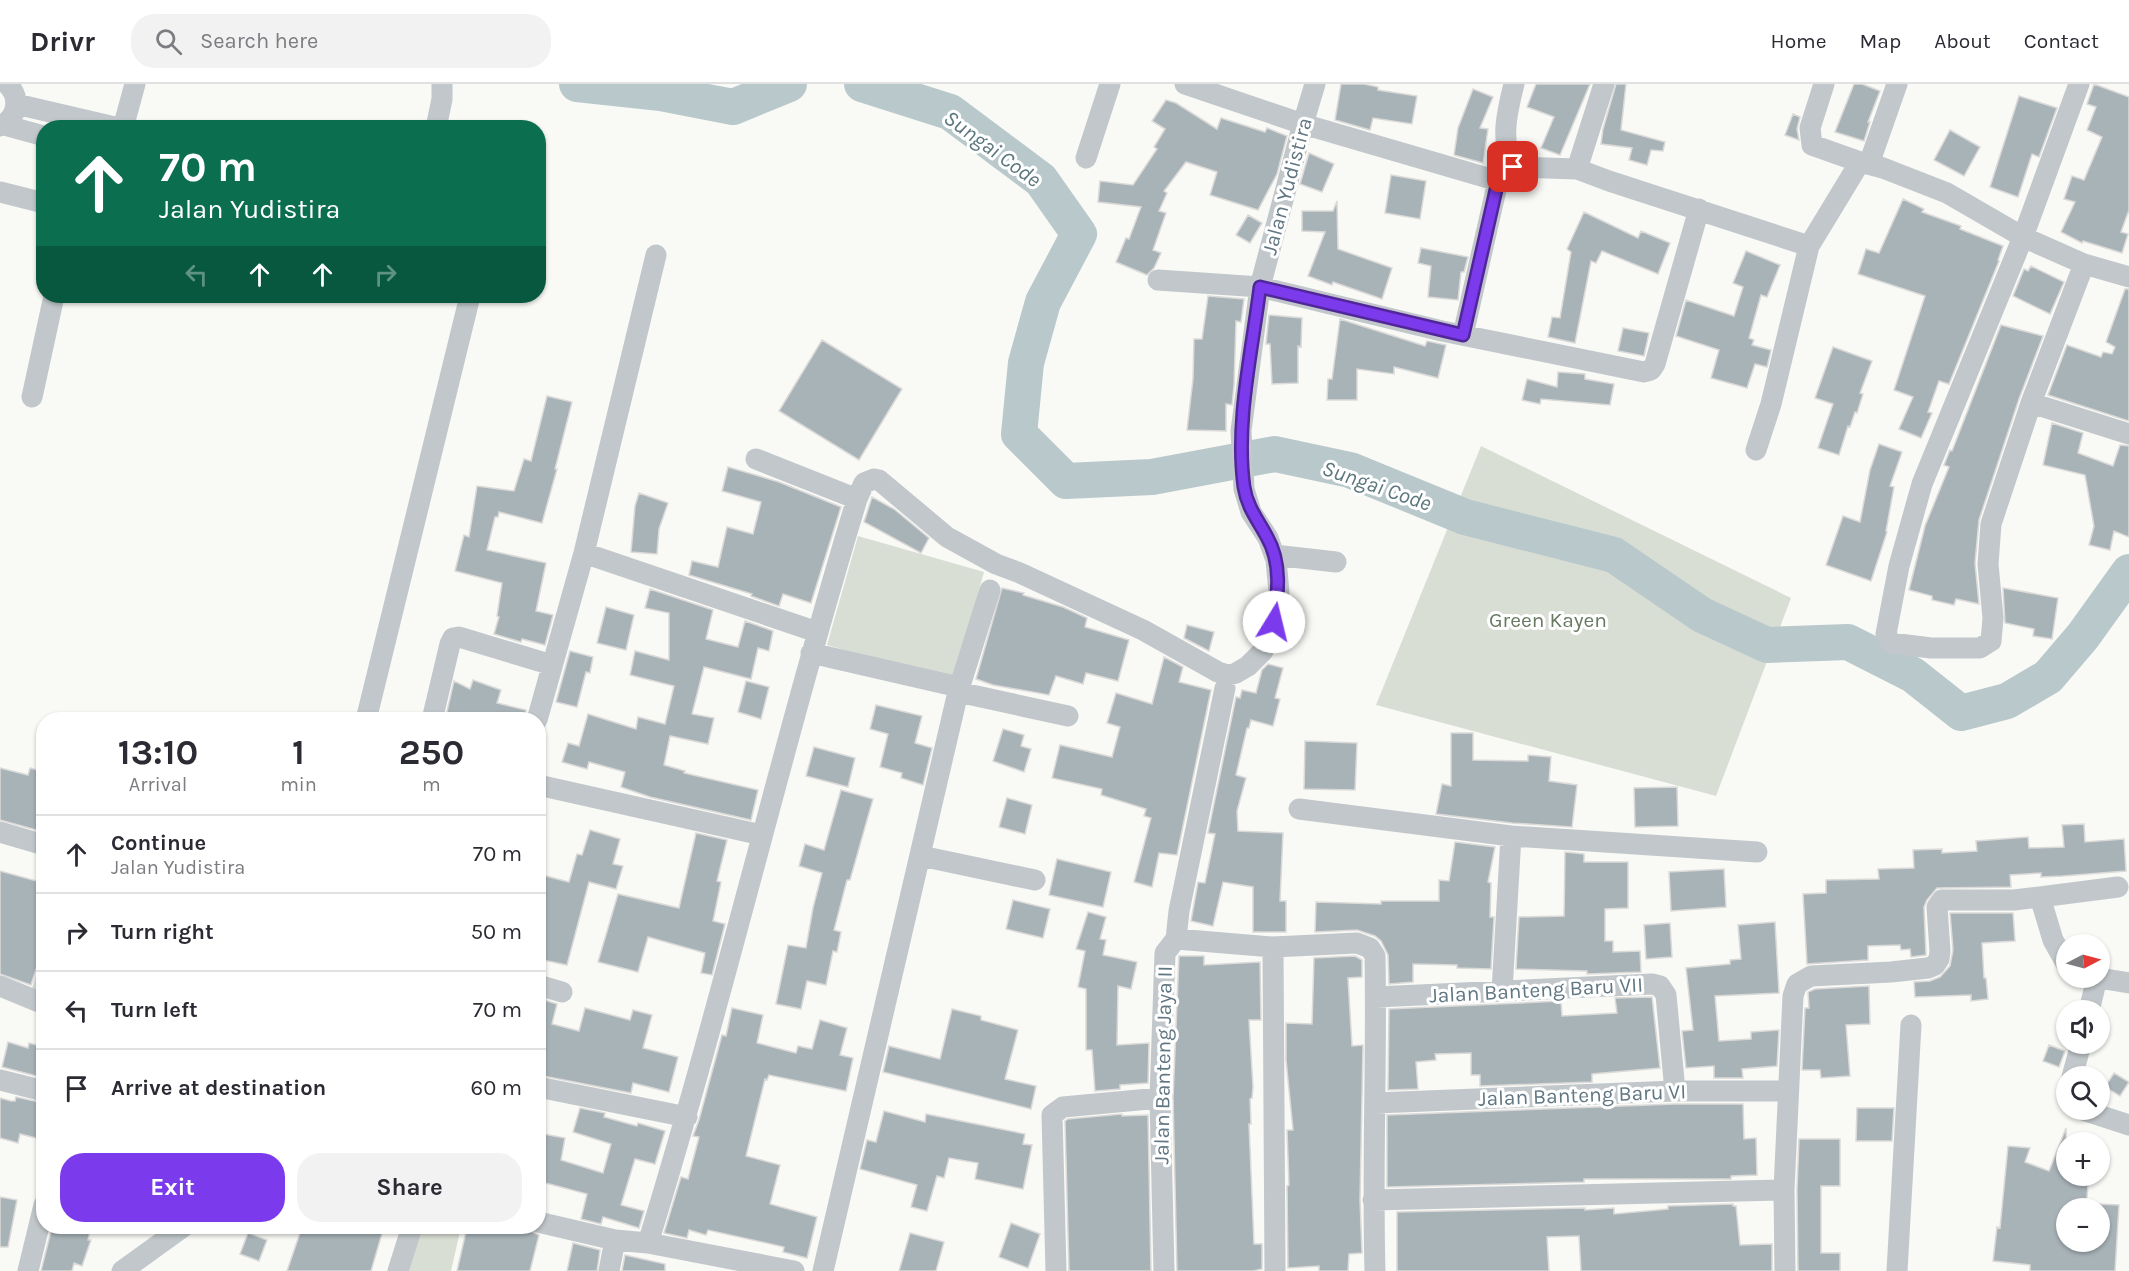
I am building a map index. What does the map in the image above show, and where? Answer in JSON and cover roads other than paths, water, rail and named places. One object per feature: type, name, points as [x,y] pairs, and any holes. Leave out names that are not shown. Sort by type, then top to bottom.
[{"type":"street","points":[[2,125],[15,112],[16,104],[15,95],[7,84]]},
{"type":"street","points":[[124,120],[135,84]]},
{"type":"street","points":[[438,120],[442,84]]},
{"type":"street","points":[[1086,159],[1110,84]]},
{"type":"street","points":[[1185,84],[1303,124],[1505,174],[1577,169],[1809,246]]},
{"type":"street","name":"Jalan Yudistira","points":[[857,499],[864,483],[874,479],[879,480],[946,537],[996,564],[1143,630],[1218,672],[1228,675],[1236,674],[1248,666],[1263,651],[1274,622],[1279,592],[1274,555],[1268,538],[1251,512],[1244,489],[1241,431],[1260,287],[1315,84]]},
{"type":"street","points":[[1463,335],[1505,174],[1508,107],[1514,84]]},
{"type":"street","points":[[1577,169],[1604,84]]},
{"type":"street","points":[[1824,84],[1810,128],[1812,145],[1947,194],[2023,237],[2084,264],[2129,275]]},
{"type":"street","points":[[1756,450],[1771,404],[1809,246],[1865,163],[1897,84]]},
{"type":"street","points":[[2079,84],[2023,237],[1922,484],[1899,566],[1886,634],[1891,643],[1931,648],[1980,648],[1991,641],[1993,618],[1988,546],[1991,524],[2031,402],[2084,264]]},
{"type":"street","points":[[16,104],[86,120]]},
{"type":"street","points":[[2,125],[36,134]]},
{"type":"street","points":[[0,192],[36,201]]},
{"type":"street","points":[[1158,280],[1260,287],[1463,335],[1644,372],[1651,370],[1654,364],[1699,209]]},
{"type":"street","points":[[539,712],[584,553],[656,255]]},
{"type":"street","points":[[32,397],[52,303]]},
{"type":"street","points":[[368,712],[468,303]]},
{"type":"street","points":[[2031,402],[2129,434]]},
{"type":"street","points":[[648,1243],[687,1117],[811,653],[857,499],[756,459]]},
{"type":"street","points":[[584,553],[817,632]]},
{"type":"street","points":[[1274,555],[1336,562]]},
{"type":"street","points":[[823,1271],[959,690],[990,590]]},
{"type":"street","points":[[434,712],[453,639],[459,637],[552,665]]},
{"type":"street","points":[[811,653],[1068,716]]},
{"type":"street","name":"Jalan Banteng Jaya II","points":[[1164,1271],[1160,1098],[1165,953],[1176,939],[1179,911],[1225,688]]},
{"type":"street","points":[[546,787],[762,835]]},
{"type":"street","points":[[1299,809],[1511,836],[1757,852]]},
{"type":"street","points":[[0,832],[36,843]]},
{"type":"street","points":[[1502,991],[1511,836]]},
{"type":"street","points":[[921,856],[1035,880]]},
{"type":"street","points":[[1785,1271],[1784,1190],[1788,1091],[1793,996],[1797,984],[1811,976],[1891,972],[1928,968],[1935,965],[1939,959],[1936,907],[1942,900],[2014,900],[2118,887]]},
{"type":"street","points":[[2040,897],[2056,945]]},
{"type":"street","points":[[1176,939],[1273,947],[1357,943],[1370,948],[1375,956],[1376,1103],[1373,1200],[1375,1271]]},
{"type":"street","points":[[1273,947],[1275,1271]]},
{"type":"street","points":[[2110,980],[2129,983]]},
{"type":"street","name":"Jalan Banteng Baru VII","points":[[1376,997],[1652,984],[1660,986],[1666,995],[1675,1091]]},
{"type":"street","points":[[0,986],[36,1001]]},
{"type":"street","points":[[546,987],[562,992]]},
{"type":"street","points":[[1897,1271],[1911,1025]]},
{"type":"street","points":[[0,1080],[36,1089]]},
{"type":"street","points":[[546,1089],[687,1117]]},
{"type":"street","name":"Jalan Banteng Baru VI","points":[[1376,1103],[1675,1091],[1788,1091]]},
{"type":"street","points":[[1056,1271],[1052,1115],[1063,1107],[1160,1098]]},
{"type":"street","points":[[2110,1119],[2129,1125]]},
{"type":"street","points":[[1373,1200],[1784,1190]]},
{"type":"street","points":[[546,1224],[615,1240],[648,1243],[794,1271]]},
{"type":"street","points":[[28,1271],[37,1234]]},
{"type":"street","points":[[122,1271],[173,1234]]},
{"type":"street","points":[[398,1271],[410,1234]]},
{"type":"street","points":[[609,1271],[615,1240]]},
{"type":"waterway","name":"Sungai Code","points":[[577,84],[661,93],[733,107],[789,84]]},
{"type":"waterway","name":"Sungai Code","points":[[862,84],[950,112],[1041,180],[1079,234],[1043,302],[1026,363],[1019,434],[1066,481],[1152,477],[1275,454],[1350,470],[1465,517],[1614,555],[1702,615],[1767,645],[1848,642],[1913,675],[1961,713],[2007,701],[2048,677],[2083,636],[2129,572]]},
{"type":"park label","name":"Green Kayen","points":[[1548,620]]}]
